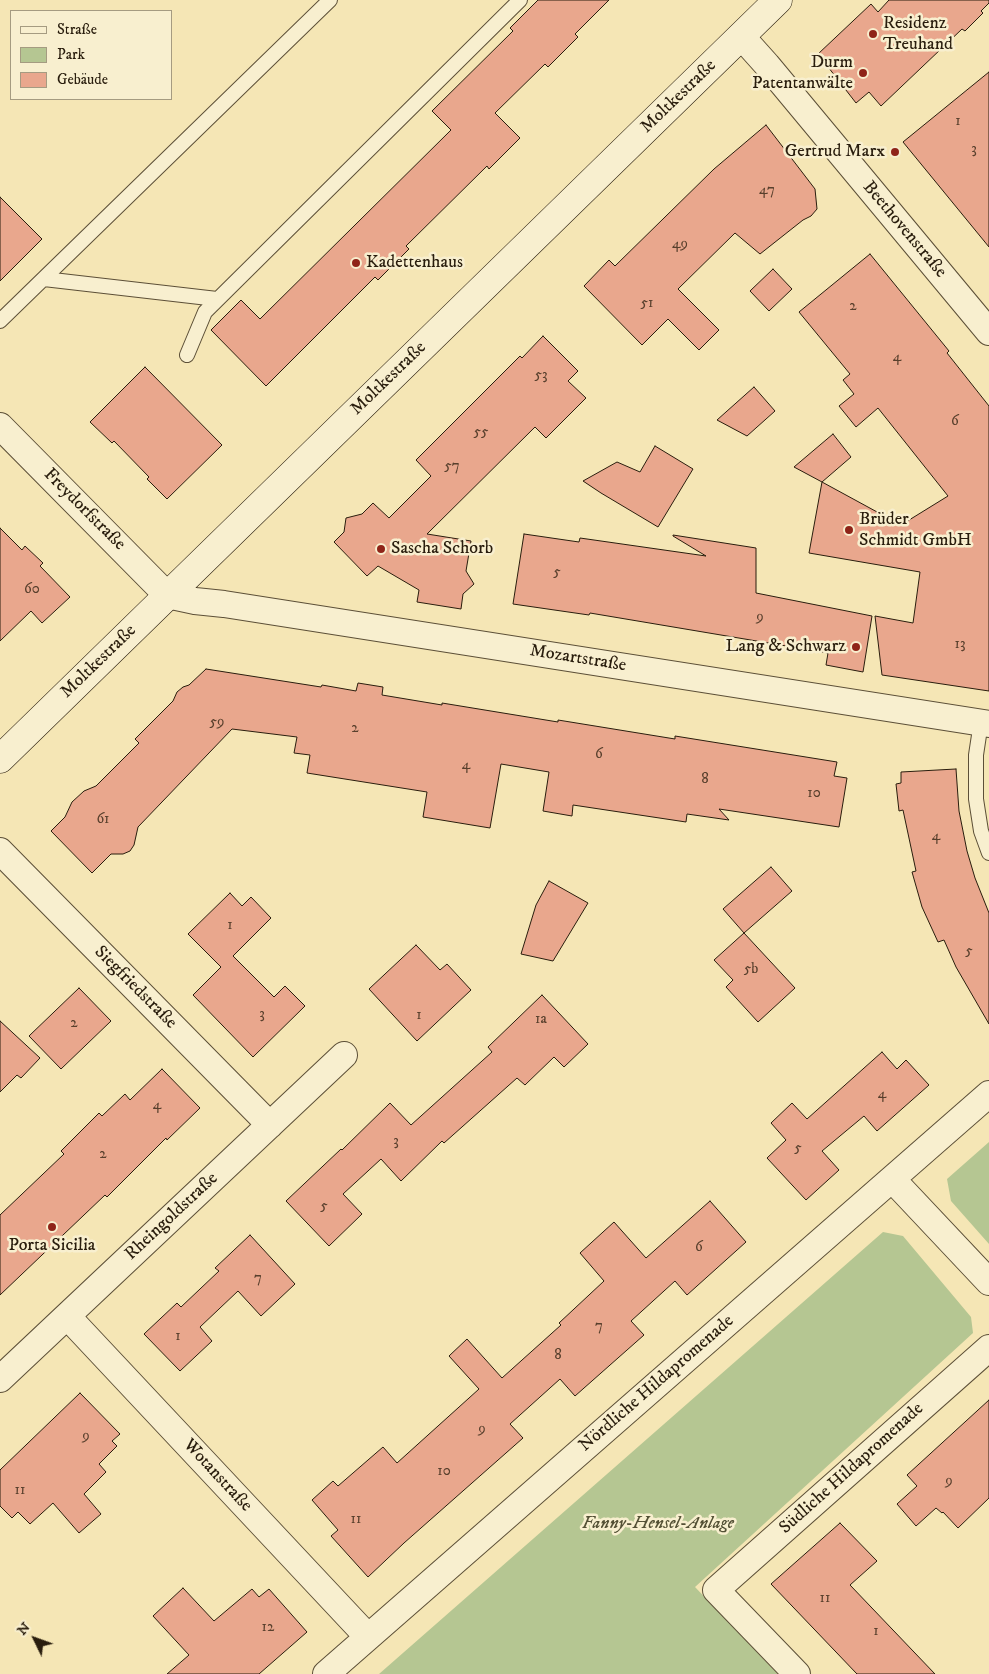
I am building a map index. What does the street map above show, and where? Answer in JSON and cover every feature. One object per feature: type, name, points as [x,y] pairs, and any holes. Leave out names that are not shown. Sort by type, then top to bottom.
[{"type":"main road","name":"Moltkestraße","points":[[0,759],[778,0]]},
{"type":"street","name":"Beethovenstraße","points":[[741,36],[767,64],[989,332]]},
{"type":"street","name":"Freydorfstraße","points":[[0,426],[167,595]]},
{"type":"street","name":"Mozartstraße","points":[[167,595],[195,601],[985,723]]},
{"type":"street","name":"Siegfriedstraße","points":[[0,851],[270,1125]]},
{"type":"street","name":"Rheingoldstraße","points":[[0,1378],[344,1056]]},
{"type":"street","name":"Nördliche Hildapromenade","points":[[326,1674],[989,1094]]},
{"type":"street","points":[[892,1179],[989,1282]]},
{"type":"street","name":"Wotanstraße","points":[[67,1316],[368,1637]]},
{"type":"street","name":"Südliche Hildapromenade","points":[[797,1674],[716,1590],[989,1348]]},
{"type":"lane","points":[[0,321],[330,0]]},
{"type":"lane","points":[[187,355],[205,312],[217,299],[520,0]]},
{"type":"lane","points":[[44,279],[217,299]]},
{"type":"lane","points":[[985,723],[976,755],[976,799],[981,831],[989,853]]},
{"type":"green space","points":[[989,1142],[989,1244],[951,1201],[947,1179]]},
{"type":"green space","name":"Fanny-Hensel-Anlage","points":[[883,1232],[903,1236],[971,1317],[973,1333],[695,1587],[778,1674],[379,1674]]},
{"type":"building","name":"Kadettenhaus","points":[[538,0],[609,0],[575,34],[578,37],[548,67],[545,64],[495,113],[520,138],[489,169],[487,166],[406,246],[409,249],[378,280],[375,277],[266,386],[211,330],[241,300],[260,319],[451,130],[432,111],[513,31],[510,28]]},
{"type":"building","points":[[889,0],[989,0],[989,3],[981,11],[983,13],[965,31],[962,29],[881,106],[869,92],[856,103],[818,54],[871,4],[878,12]]},
{"type":"building","points":[[989,72],[989,247],[903,142]]},
{"type":"building","points":[[766,125],[815,189],[817,209],[811,216],[803,220],[760,254],[735,233],[678,289],[719,330],[699,350],[668,319],[642,345],[584,286],[609,260],[615,266],[714,169]]},
{"type":"building","points":[[0,197],[42,239],[0,281]]},
{"type":"building","points":[[870,254],[949,351],[947,353],[989,406],[989,691],[882,675],[875,616],[913,623],[920,572],[809,553],[822,482],[901,525],[948,496],[878,408],[856,427],[839,406],[854,394],[843,380],[850,374],[799,312]]},
{"type":"building","points":[[773,269],[792,289],[769,311],[750,291]]},
{"type":"building","points":[[543,336],[578,371],[568,381],[586,398],[546,438],[535,427],[427,534],[471,541],[466,571],[474,584],[463,594],[461,609],[417,602],[419,590],[378,566],[367,576],[334,542],[344,532],[346,518],[362,514],[373,503],[389,518],[431,476],[416,460],[520,356],[522,358]]},
{"type":"building","points":[[145,367],[222,445],[167,499],[147,479],[149,477],[114,441],[112,443],[90,422]]},
{"type":"building","points":[[754,387],[775,411],[747,436],[717,420]]},
{"type":"building","points":[[833,434],[851,457],[822,482],[794,467]]},
{"type":"building","points":[[655,446],[693,469],[658,527],[583,481],[617,462],[640,472]]},
{"type":"building","points":[[0,528],[22,550],[25,546],[43,563],[40,566],[70,597],[42,623],[31,611],[0,641]]},
{"type":"building","points":[[524,534],[579,542],[580,538],[706,556],[673,535],[756,548],[756,593],[872,616],[863,672],[826,665],[828,653],[590,613],[589,615],[513,604]]},
{"type":"building","points":[[206,669],[356,691],[358,683],[383,687],[382,695],[442,705],[442,703],[675,739],[675,736],[837,762],[834,776],[847,778],[839,827],[719,809],[729,820],[687,814],[686,822],[573,805],[572,816],[543,811],[549,772],[501,764],[490,828],[423,817],[427,792],[307,773],[310,755],[294,753],[297,737],[232,729],[138,827],[134,845],[130,851],[123,854],[111,854],[92,873],[51,831],[65,817],[72,802],[84,791],[96,786],[139,743],[135,739],[173,701],[177,692],[189,685]]},
{"type":"building","points":[[956,769],[959,811],[967,851],[989,913],[989,1024],[956,967],[944,940],[938,942],[922,907],[912,872],[916,871],[903,810],[899,811],[896,784],[901,783],[901,772]]},
{"type":"building","points":[[771,867],[792,891],[744,933],[723,909]]},
{"type":"building","points":[[549,881],[588,903],[553,961],[521,954],[536,905]]},
{"type":"building","points":[[230,893],[242,906],[251,897],[271,918],[233,956],[274,997],[285,986],[305,1006],[253,1057],[193,995],[221,967],[188,934]]},
{"type":"building","points":[[744,933],[795,988],[758,1022],[726,987],[733,980],[714,960]]},
{"type":"building","points":[[416,945],[440,970],[447,964],[471,990],[417,1041],[369,989]]},
{"type":"building","points":[[79,988],[111,1021],[61,1069],[29,1036]]},
{"type":"building","points":[[542,995],[588,1044],[564,1067],[554,1057],[525,1085],[517,1078],[444,1143],[442,1141],[401,1181],[381,1159],[343,1194],[362,1214],[329,1246],[286,1201],[390,1103],[411,1125],[492,1052],[488,1047]]},
{"type":"building","points":[[0,1021],[40,1058],[21,1078],[17,1075],[0,1092]]},
{"type":"building","points":[[882,1052],[897,1069],[906,1060],[929,1085],[877,1131],[864,1116],[822,1151],[839,1170],[806,1200],[767,1158],[786,1140],[771,1123],[792,1103],[807,1119]]},
{"type":"building","points":[[162,1069],[200,1108],[0,1295],[0,1215],[64,1154],[61,1151],[99,1113],[102,1116],[125,1094],[130,1100]]},
{"type":"building","points":[[710,1201],[746,1242],[687,1295],[675,1281],[631,1321],[644,1335],[575,1396],[560,1379],[510,1424],[523,1438],[368,1577],[331,1536],[338,1530],[312,1500],[333,1481],[338,1486],[383,1447],[397,1463],[479,1389],[449,1356],[467,1339],[502,1378],[561,1325],[559,1323],[604,1281],[580,1253],[614,1222],[646,1258]]},
{"type":"building","points":[[250,1235],[295,1284],[261,1316],[238,1291],[200,1327],[212,1341],[180,1371],[144,1334],[177,1303],[181,1307],[219,1271],[215,1268]]},
{"type":"building","points":[[80,1393],[120,1434],[112,1441],[117,1446],[99,1464],[106,1472],[84,1494],[101,1514],[79,1533],[53,1503],[30,1524],[18,1512],[12,1518],[0,1506],[0,1470]]},
{"type":"building","points":[[989,1400],[989,1498],[958,1528],[943,1512],[936,1508],[916,1526],[897,1504],[917,1486],[907,1475]]},
{"type":"building","points":[[840,1523],[877,1561],[850,1585],[935,1674],[857,1674],[771,1584]]},
{"type":"building","points":[[183,1588],[214,1621],[252,1589],[259,1597],[269,1589],[307,1632],[259,1674],[167,1674],[189,1655],[153,1616]]},
{"type":"place","name":"Residenz Treuhand","points":[[873,34]]},
{"type":"place","name":"Durm Patentanwälte","points":[[863,73]]},
{"type":"place","name":"Gertrud Marx","points":[[895,152]]},
{"type":"place","name":"Kadettenhaus","points":[[356,263]]},
{"type":"place","name":"Brüder Schmidt GmbH","points":[[849,530]]},
{"type":"place","name":"Sascha Schorb","points":[[381,549]]},
{"type":"place","name":"Lang & Schwarz","points":[[856,647]]},
{"type":"place","name":"Porta Sicilia","points":[[52,1227]]}]
